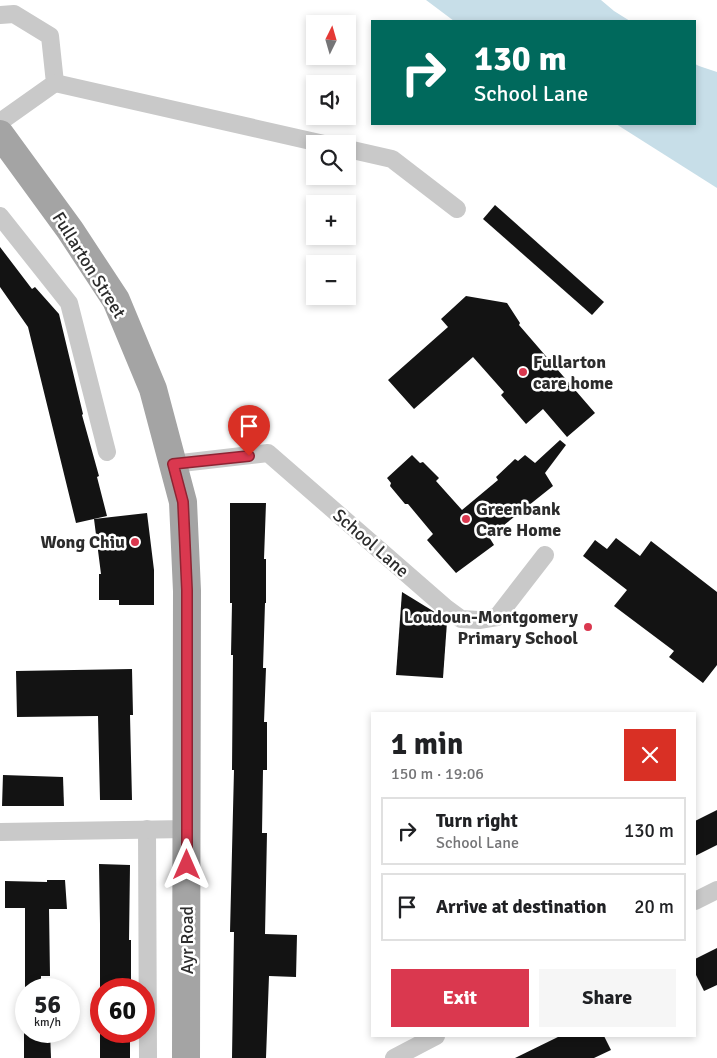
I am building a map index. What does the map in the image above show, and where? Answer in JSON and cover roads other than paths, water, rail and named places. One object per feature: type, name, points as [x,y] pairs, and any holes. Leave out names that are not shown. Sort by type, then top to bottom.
[{"type":"main road","name":"Fullarton Street","points":[[0,134],[70,230],[116,300],[153,389],[173,464]]},
{"type":"main road","name":"Ayr Road","points":[[173,464],[183,502],[187,590],[186,1058]]},
{"type":"street","points":[[0,15],[14,14],[50,36],[55,83]]},
{"type":"street","points":[[0,122],[55,83],[306,140]]},
{"type":"street","points":[[356,151],[392,159],[457,209]]},
{"type":"street","points":[[0,216],[69,303],[107,452]]},
{"type":"street","name":"School Lane","points":[[173,464],[268,453],[461,619],[479,620],[497,617],[545,554]]},
{"type":"street","points":[[147,829],[148,1058]]},
{"type":"street","points":[[0,832],[187,829]]},
{"type":"street","points":[[696,901],[717,890]]},
{"type":"street","points":[[394,1058],[434,1037]]},
{"type":"water","points":[[426,0],[601,0],[628,20],[453,20]]},
{"type":"water","points":[[696,64],[717,72],[717,188],[618,125],[696,125]]},
{"type":"place","name":"Fullarton care home","points":[[523,372]]},
{"type":"place","name":"Greenbank Care Home","points":[[466,519]]},
{"type":"place","name":"Wong Chiu","points":[[135,542]]},
{"type":"place","name":"Loudoun-Montgomery Primary School","points":[[588,627]]}]
